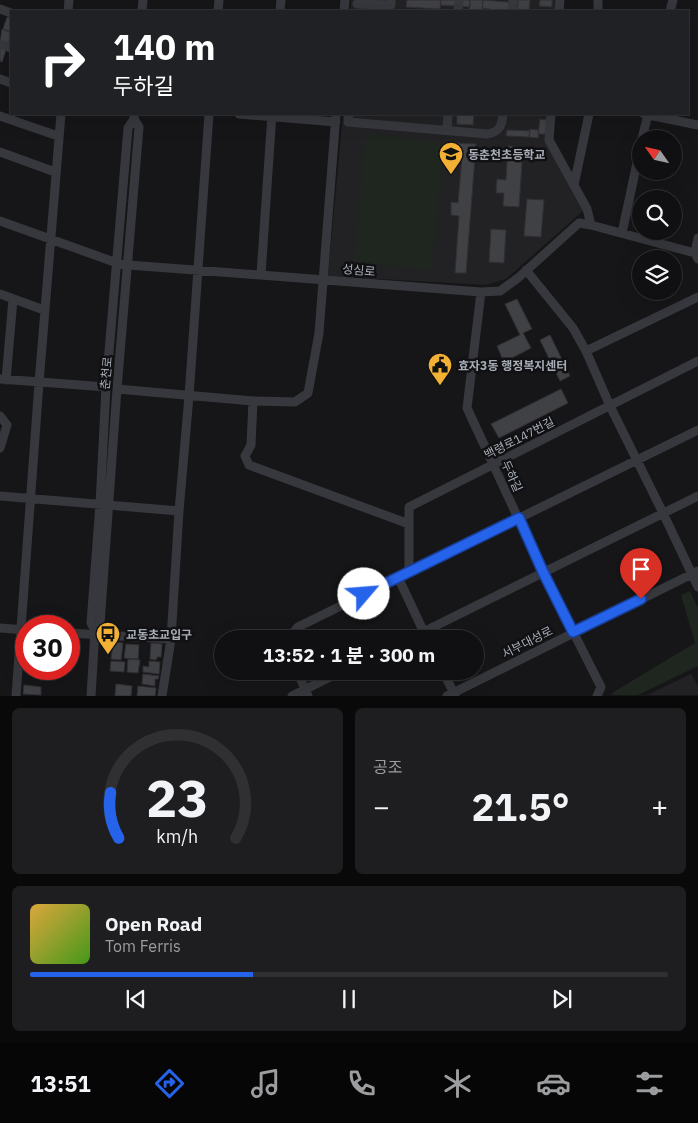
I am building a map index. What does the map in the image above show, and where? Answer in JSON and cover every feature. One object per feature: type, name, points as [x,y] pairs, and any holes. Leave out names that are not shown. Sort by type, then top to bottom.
[{"type":"street","points":[[357,5],[381,3],[391,6],[391,0]]},
{"type":"street","points":[[24,615],[44,310],[61,115]]},
{"type":"street","points":[[162,696],[171,639],[209,115]]},
{"type":"street","points":[[117,389],[253,401],[295,402],[308,393],[320,333],[336,118],[272,115],[261,274]]},
{"type":"street","points":[[349,115],[348,122],[487,134],[498,130],[502,124],[503,115]]},
{"type":"street","points":[[447,130],[448,115]]},
{"type":"street","points":[[551,115],[549,140],[587,209],[591,225],[697,249]]},
{"type":"street","points":[[574,185],[589,115]]},
{"type":"street","points":[[644,130],[647,115]]},
{"type":"street","points":[[652,115],[698,125]]},
{"type":"street","points":[[0,116],[58,136]]},
{"type":"street","name":"춘천로","points":[[104,504],[106,387],[128,128],[134,116]]},
{"type":"street","name":"춘천로","points":[[91,696],[95,632],[91,623],[117,389],[140,127],[134,116]]},
{"type":"street","points":[[0,152],[55,172]]},
{"type":"street","points":[[622,233],[633,180]]},
{"type":"street","name":"성심로","points":[[0,221],[50,240],[128,265],[482,292],[500,291],[579,223],[591,225]]},
{"type":"street","points":[[526,270],[573,328],[586,351],[636,460],[695,573],[698,587]]},
{"type":"street","name":"두하길","points":[[482,292],[467,408],[543,572],[600,688],[597,696]]},
{"type":"street","points":[[0,294],[44,310]]},
{"type":"street","points":[[586,351],[698,296]]},
{"type":"street","points":[[13,299],[3,379],[106,387]]},
{"type":"street","name":"백령로147번길","points":[[409,573],[410,507],[698,362]]},
{"type":"street","points":[[253,401],[251,445],[245,456],[249,465],[409,524]]},
{"type":"street","points":[[0,416],[7,425],[0,448]]},
{"type":"street","points":[[296,630],[298,627],[398,577],[698,430]]},
{"type":"street","points":[[0,496],[179,511]]},
{"type":"street","points":[[434,630],[543,572],[698,496]]},
{"type":"street","name":"서부대성로","points":[[452,694],[573,632],[695,573]]},
{"type":"street","points":[[398,577],[423,630]]},
{"type":"street","points":[[0,628],[15,629]]},
{"type":"street","points":[[80,633],[95,632],[171,639]]},
{"type":"street","points":[[16,696],[18,680]]},
{"type":"street","points":[[301,680],[307,692]]},
{"type":"street","points":[[292,696],[307,692],[327,680]]},
{"type":"street","points":[[447,680],[452,694]]},
{"type":"shaded area","points":[[351,0],[555,0],[555,10],[350,10]]},
{"type":"shaded area","name":"동춘천초등학교","points":[[343,115],[547,115],[545,141],[584,210],[506,279],[486,285],[328,276]]},
{"type":"shaded area","points":[[366,133],[443,144],[432,270],[354,262]]},
{"type":"shaded area","points":[[690,591],[698,608],[698,666],[638,695],[613,695],[612,693],[695,643],[681,595]]},
{"type":"shaded area","points":[[691,674],[698,686],[698,695],[647,695]]},
{"type":"building","points":[[407,0],[441,0],[440,9],[406,7]]},
{"type":"building","points":[[441,0],[470,0],[470,7],[440,5]]},
{"type":"building","points":[[470,0],[483,0],[482,10],[469,10]]},
{"type":"building","points":[[483,0],[518,3],[517,10],[490,10],[482,8]]},
{"type":"building","points":[[518,0],[530,0],[529,10],[517,10]]},
{"type":"building","points":[[540,0],[552,0],[552,7],[539,6]]},
{"type":"building","points":[[7,17],[10,18],[10,32],[3,29]]},
{"type":"building","points":[[2,29],[10,33],[8,45],[0,42]]},
{"type":"building","points":[[0,48],[6,50],[2,62],[0,61]]},
{"type":"building","points":[[457,115],[474,115],[473,125],[457,124]]},
{"type":"building","points":[[540,119],[547,120],[545,134],[538,134]]},
{"type":"building","points":[[530,129],[539,130],[538,138],[529,137]]},
{"type":"building","points":[[507,130],[530,131],[529,137],[506,136]]},
{"type":"building","name":"동춘천초등학교","points":[[454,143],[476,144],[466,273],[455,273],[459,216],[451,215],[451,202],[458,203],[462,157],[453,156]]},
{"type":"building","points":[[508,146],[523,147],[519,207],[503,206],[504,193],[496,193],[497,179],[506,180]]},
{"type":"building","points":[[527,199],[544,200],[541,237],[524,236]]},
{"type":"building","points":[[491,229],[506,230],[504,263],[489,262]]},
{"type":"building","points":[[517,299],[532,329],[523,333],[531,348],[504,362],[497,346],[520,335],[505,304]]},
{"type":"building","points":[[550,335],[570,376],[560,381],[540,340]]},
{"type":"building","points":[[561,389],[568,403],[499,438],[491,424]]},
{"type":"building","points":[[113,642],[123,643],[121,660],[111,659]]},
{"type":"building","points":[[151,643],[162,644],[161,657],[157,657],[156,660],[150,659]]},
{"type":"building","points":[[126,644],[139,645],[138,659],[124,658]]},
{"type":"building","points":[[128,659],[140,660],[138,673],[127,672]]},
{"type":"building","points":[[111,661],[125,662],[124,672],[110,671]]},
{"type":"building","points":[[149,661],[160,662],[159,674],[143,672],[143,666],[149,667]]},
{"type":"building","points":[[143,674],[159,676],[158,679],[155,679],[155,686],[142,684]]},
{"type":"building","points":[[116,684],[132,686],[131,696],[115,696]]},
{"type":"building","points":[[24,685],[41,687],[41,695],[23,694]]},
{"type":"building","points":[[138,686],[156,688],[155,696],[137,696]]},
{"type":"place","name":"동춘천초등학교","points":[[451,175]]},
{"type":"place","name":"효자3동 행정복지센터","points":[[440,386]]},
{"type":"place","name":"교동초교입구","points":[[108,655]]},
{"type":"route","points":[[364,594],[519,518],[573,632],[641,599]]}]
